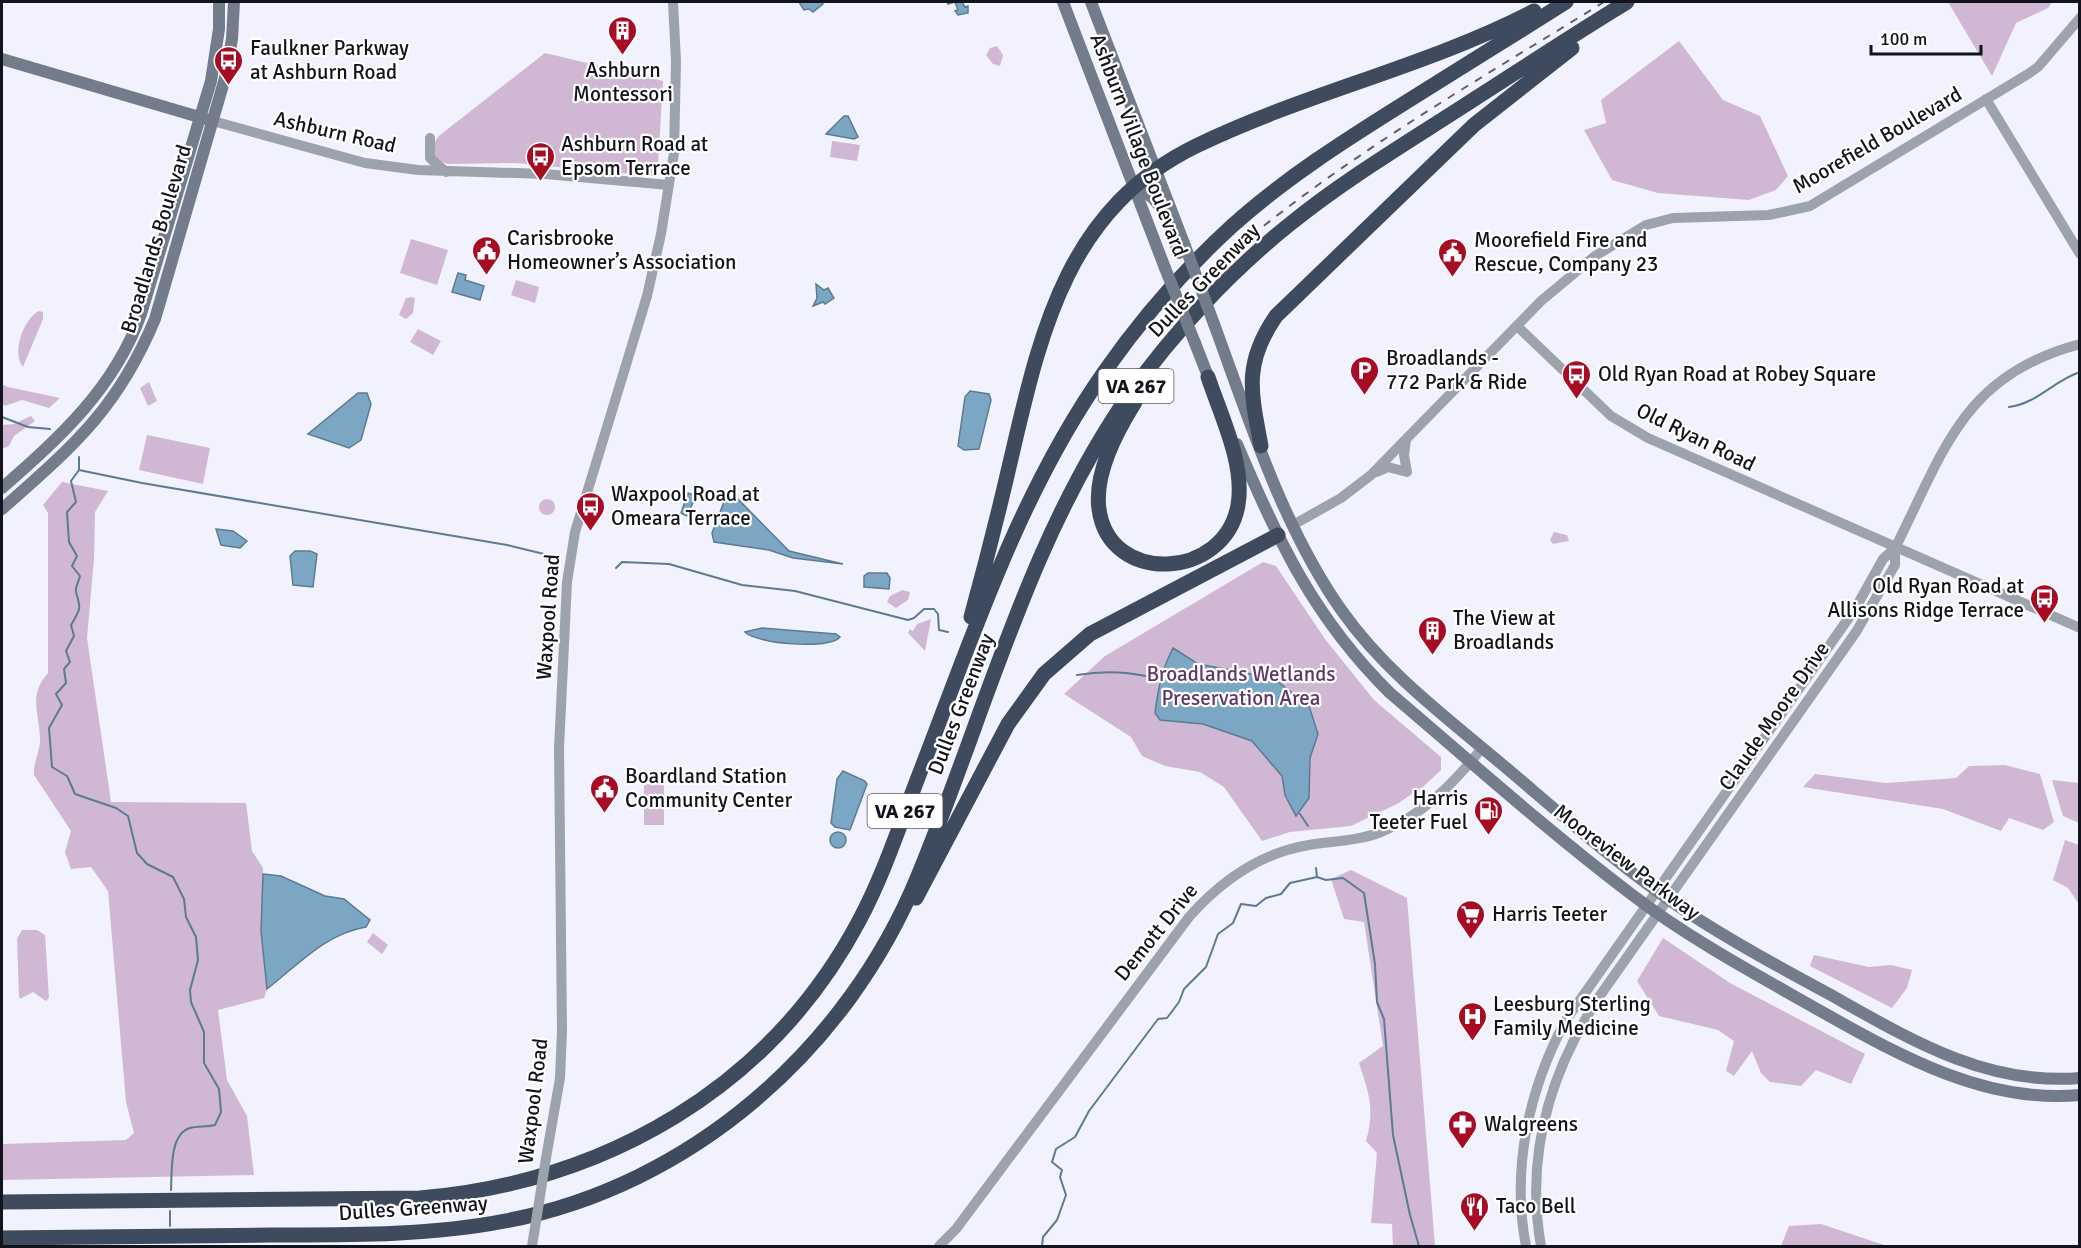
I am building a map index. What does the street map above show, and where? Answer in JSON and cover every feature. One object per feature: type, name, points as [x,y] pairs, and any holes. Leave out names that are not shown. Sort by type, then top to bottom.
[{"type":"highway","points":[[947,702],[997,519],[1047,321],[1064,280],[1086,243],[1117,206],[1156,168],[1224,134],[1453,49],[1552,2]]},
{"type":"highway","name":"Dulles Greenway","points":[[2,1202],[403,1198],[466,1194],[530,1180],[570,1168],[639,1138],[678,1116],[737,1071],[785,1026],[831,968],[875,887],[997,573],[1030,497],[1088,395],[1153,308],[1232,226],[1265,198],[1347,139],[1566,2]]},
{"type":"highway","name":"Dulles Greenway","points":[[2,1238],[425,1232],[511,1220],[560,1207],[613,1188],[670,1160],[741,1112],[806,1053],[854,994],[879,956],[901,916],[920,873],[1023,602],[1066,500],[1131,393],[1176,337],[1243,266],[1289,224],[1367,168],[1627,2]]},
{"type":"highway","points":[[1261,446],[1253,403],[1253,364],[1257,348],[1276,316],[1473,124],[1635,2]]},
{"type":"highway","points":[[1176,337],[1120,431],[1105,465],[1099,489],[1100,513],[1110,537],[1128,554],[1144,561],[1180,564],[1203,556],[1225,536],[1236,514],[1239,499],[1235,464],[1208,377]]},
{"type":"highway","points":[[879,956],[928,880],[1008,724],[1044,674],[1090,634],[1278,535]]},
{"type":"main road","name":"Broadlands Boulevard","points":[[2,488],[78,418],[95,399],[122,357],[141,314],[215,61],[219,2]]},
{"type":"main road","name":"Broadlands Boulevard","points":[[2,509],[68,450],[90,427],[119,390],[136,361],[155,319],[213,121],[229,61],[234,2]]},
{"type":"main road","name":"Ashburn Village Boulevard","points":[[1063,2],[1208,377],[1278,535]]},
{"type":"main road","name":"Ashburn Village Boulevard","points":[[1091,2],[1156,168],[1182,249],[1211,327],[1293,525]]},
{"type":"main road","name":"Ashburn Road","points":[[2,59],[213,121]]},
{"type":"main road","points":[[1134,189],[1151,193],[1182,249]]},
{"type":"main road","points":[[1278,535],[1293,525]]},
{"type":"main road","name":"Mooreview Parkway","points":[[1293,525],[1328,590],[1372,649],[1397,674],[1482,748],[1656,891],[1752,951],[1936,1053],[2004,1074],[2079,1078]]},
{"type":"main road","name":"Mooreview Parkway","points":[[1278,535],[1302,583],[1345,645],[1390,693],[1646,905],[1774,985],[1888,1048],[1926,1066],[1981,1086],[2024,1094],[2079,1095]]},
{"type":"street","name":"Waxpool Road","points":[[532,1246],[560,1078],[562,1031],[559,748],[565,611],[571,554],[649,289],[669,185],[675,117],[673,2]]},
{"type":"street","name":"Moorefield Boulevard","points":[[1517,326],[1582,266],[1646,225],[1673,218],[1769,215],[1810,206],[2038,66],[2079,18]]},
{"type":"street","points":[[1986,99],[2079,254]]},
{"type":"street","name":"Ashburn Road","points":[[213,121],[365,163],[446,172],[545,174],[669,185]]},
{"type":"street","points":[[430,138],[430,158],[446,172]]},
{"type":"street","points":[[1293,525],[1341,498],[1371,475],[1517,326]]},
{"type":"street","name":"Old Ryan Road","points":[[1517,326],[1606,411],[1635,432],[1689,458],[2079,628]]},
{"type":"street","name":"Claude Moore Drive","points":[[1526,1246],[1521,1196],[1523,1153],[1539,1081],[1556,1038],[1571,1012],[1845,624],[1883,559],[1895,548],[1948,439],[1971,407],[2017,369],[2045,355],[2079,344]]},
{"type":"street","points":[[1371,475],[1388,467],[1407,472],[1404,455],[1406,440]]},
{"type":"street","name":"Claude Moore Drive","points":[[1541,1246],[1536,1193],[1538,1154],[1547,1104],[1554,1082],[1580,1027],[1856,632],[1895,565],[1895,548]]},
{"type":"street","name":"Demott Drive","points":[[939,1246],[956,1229],[1205,899],[1237,874],[1272,856],[1308,845],[1360,838],[1392,827],[1431,802],[1482,748]]},
{"type":"green space","points":[[1948,2],[2052,2],[2048,8],[2016,23],[1992,76]]},
{"type":"green space","points":[[1679,41],[1723,100],[1760,116],[1788,176],[1776,190],[1749,200],[1658,193],[1612,180],[1584,130],[1606,123],[1601,100]]},
{"type":"green space","points":[[997,46],[1003,55],[1000,66],[993,64],[986,55],[990,48]]},
{"type":"green space","points":[[545,53],[663,81],[658,164],[653,176],[516,163],[448,164],[436,160],[434,147],[440,135]]},
{"type":"green space","points":[[832,141],[860,145],[857,161],[830,157]]},
{"type":"green space","points":[[411,239],[448,250],[437,285],[400,273]]},
{"type":"green space","points":[[516,280],[539,287],[535,303],[511,295]]},
{"type":"green space","points":[[406,298],[415,298],[413,313],[406,319],[399,315]]},
{"type":"green space","points":[[39,311],[43,312],[43,319],[23,367],[18,353],[21,336],[28,321]]},
{"type":"green space","points":[[418,329],[441,341],[433,355],[410,342]]},
{"type":"green space","points":[[149,382],[157,401],[148,406],[140,388]]},
{"type":"green space","points":[[2,384],[60,398],[49,408],[22,400],[5,406],[2,403]]},
{"type":"green space","points":[[31,416],[35,421],[14,436],[9,446],[2,449],[2,425],[14,424]]},
{"type":"green space","points":[[147,435],[210,448],[203,484],[139,470]]},
{"type":"green space","points":[[62,482],[108,491],[95,512],[94,559],[87,638],[111,802],[246,803],[252,851],[263,868],[261,931],[267,989],[264,998],[218,1010],[227,1080],[247,1116],[254,1175],[2,1180],[2,1144],[126,1140],[134,1133],[126,1102],[108,891],[91,867],[71,869],[65,852],[71,831],[34,775],[40,742],[36,697],[48,673],[48,513],[43,505]]},
{"type":"green space","points":[[547,499],[555,507],[547,515],[539,507]]},
{"type":"green space","points":[[1554,532],[1567,535],[1569,541],[1553,544],[1550,540]]},
{"type":"green space","name":"Broadlands Wetlands Preservation Area","points":[[1263,562],[1276,566],[1325,639],[1374,700],[1441,757],[1441,770],[1424,786],[1397,804],[1351,826],[1290,832],[1262,841],[1224,787],[1200,772],[1165,766],[1142,756],[1131,737],[1064,694],[1105,656]]},
{"type":"green space","points":[[902,590],[910,592],[908,600],[896,608],[887,602],[890,596]]},
{"type":"green space","points":[[931,619],[925,651],[908,633],[910,629],[913,631],[917,624]]},
{"type":"green space","points":[[2005,765],[2040,774],[2054,822],[2043,830],[2009,818],[2001,831],[1943,809],[1803,787],[1815,774],[1886,783],[1956,778],[1969,766]]},
{"type":"green space","points":[[2052,780],[2079,783],[2079,823],[2063,816]]},
{"type":"green space","points":[[644,784],[664,784],[664,825],[644,825]]},
{"type":"green space","points":[[2065,840],[2079,845],[2079,904],[2068,888],[2053,880]]},
{"type":"green space","points":[[1351,870],[1407,898],[1435,1246],[1393,1246],[1392,1224],[1371,1223],[1377,1153],[1366,1141],[1369,1130],[1370,1102],[1359,1063],[1383,1046],[1364,922],[1344,919],[1331,879]]},
{"type":"green space","points":[[22,930],[37,930],[45,935],[49,998],[46,1001],[33,992],[20,999],[17,939]]},
{"type":"green space","points":[[373,933],[388,945],[382,954],[367,942]]},
{"type":"green space","points":[[1663,938],[1730,983],[1865,1054],[1851,1084],[1816,1070],[1801,1086],[1770,1082],[1761,1073],[1752,1051],[1734,1076],[1726,1071],[1734,1041],[1718,1030],[1659,1016],[1637,981]]},
{"type":"green space","points":[[1814,955],[1869,967],[1891,965],[1912,970],[1907,988],[1892,1008],[1810,966]]},
{"type":"green space","points":[[1821,1224],[1887,1246],[1781,1246],[1789,1226]]},
{"type":"water","points":[[799,2],[822,2],[823,4],[813,12],[809,9],[804,10]]},
{"type":"water","points":[[955,2],[962,2],[965,7],[968,6],[968,13],[958,15],[955,11],[958,10]]},
{"type":"water","points":[[844,116],[848,116],[858,137],[854,139],[826,134]]},
{"type":"water","points":[[458,273],[466,275],[465,280],[484,286],[480,300],[452,292]]},
{"type":"water","points":[[816,284],[824,290],[828,288],[834,298],[825,304],[823,302],[813,306],[817,298]]},
{"type":"water","points":[[970,391],[989,394],[991,400],[979,449],[964,450],[958,446],[965,397]]},
{"type":"water","points":[[358,393],[367,393],[371,404],[361,440],[349,448],[308,434]]},
{"type":"water","points":[[688,493],[696,496],[687,516],[681,513]]},
{"type":"water","points":[[727,494],[735,496],[789,551],[843,564],[793,558],[769,550],[714,542],[712,533]]},
{"type":"water","points":[[216,529],[233,531],[247,541],[240,548],[221,545]]},
{"type":"water","points":[[295,551],[310,551],[317,554],[313,587],[293,585],[290,556]]},
{"type":"water","points":[[868,573],[887,573],[890,578],[889,589],[864,587],[864,576]]},
{"type":"water","points":[[762,628],[836,634],[840,637],[823,643],[793,644],[764,640],[745,632]]},
{"type":"water","points":[[1173,648],[1198,664],[1273,678],[1309,706],[1318,734],[1310,758],[1309,798],[1296,816],[1285,795],[1282,776],[1252,741],[1203,724],[1160,720],[1155,713],[1158,696],[1163,671]]},
{"type":"water","points":[[843,771],[867,784],[850,830],[835,827],[831,823],[837,779]]},
{"type":"water","points":[[835,832],[841,832],[846,840],[844,846],[835,848],[830,843],[830,837]]},
{"type":"water","points":[[263,874],[281,876],[325,896],[344,899],[370,920],[366,927],[338,936],[313,951],[267,989],[261,931]]},
{"type":"waterway","points":[[2009,407],[2029,401],[2080,372]]},
{"type":"waterway","points":[[2,417],[28,427],[50,429]]},
{"type":"waterway","points":[[79,457],[79,470],[71,481],[76,502],[67,512],[69,542],[77,556],[72,566],[80,576],[76,590],[79,608],[71,625],[74,636],[66,651],[70,662],[64,669],[66,683],[56,694],[62,705],[49,728],[52,767],[67,776],[75,794],[116,808],[128,816],[137,853],[147,864],[173,877],[184,899],[186,917],[196,937],[198,960],[190,990],[191,1002],[204,1032],[204,1063],[219,1089],[221,1112],[215,1125],[190,1128],[178,1138],[173,1155],[171,1190]]},
{"type":"waterway","points":[[79,470],[142,483],[507,545],[548,555]]},
{"type":"waterway","points":[[616,568],[622,562],[669,564],[742,585],[795,591],[908,620],[924,609],[934,609],[938,614],[939,630],[948,632]]},
{"type":"waterway","points":[[1077,675],[1119,672],[1160,679]]},
{"type":"waterway","points":[[1300,814],[1308,826]]},
{"type":"waterway","points":[[1042,1246],[1043,1237],[1057,1220],[1066,1195],[1060,1177],[1062,1170],[1052,1162],[1056,1149],[1075,1137],[1089,1111],[1158,1019],[1167,1018],[1179,1002],[1184,989],[1206,967],[1218,934],[1233,923],[1241,904],[1256,906],[1266,898],[1281,894],[1290,883],[1317,877],[1316,868]]},
{"type":"waterway","points":[[1317,877],[1326,880],[1343,878],[1364,893],[1375,964],[1377,1002],[1384,1019],[1393,1135],[1419,1246]]},
{"type":"waterway","points":[[170,1211],[170,1226]]},
{"type":"railway","points":[[1239,246],[1326,179],[1371,148],[1604,2]]},
{"type":"place","name":"Ashburn Montessori","points":[[623,56]]},
{"type":"place","name":"Faulkner Parkway at Ashburn Road","points":[[229,86]]},
{"type":"place","name":"Ashburn Road at Epsom Terrace","points":[[540,182]]},
{"type":"place","name":"Carisbrooke Homeowner’s Association","points":[[486,276]]},
{"type":"place","name":"Moorefield Fire and Rescue, Company 23","points":[[1453,278]]},
{"type":"place","name":"Broadlands - 772 Park & Ride","points":[[1365,396]]},
{"type":"place","name":"Old Ryan Road at Robey Square","points":[[1577,400]]},
{"type":"place","name":"Waxpool Road at Omeara Terrace","points":[[590,532]]},
{"type":"place","name":"Old Ryan Road at Allisons Ridge Terrace","points":[[2045,624]]},
{"type":"place","name":"The View at Broadlands","points":[[1432,656]]},
{"type":"place","name":"Boardland Station Community Center","points":[[604,814]]},
{"type":"place","name":"Harris Teeter Fuel","points":[[1489,836]]},
{"type":"place","name":"Harris Teeter","points":[[1471,940]]},
{"type":"place","name":"Leesburg Sterling Family Medicine","points":[[1472,1042]]},
{"type":"place","name":"Walgreens","points":[[1463,1150]]},
{"type":"place","name":"Taco Bell","points":[[1475,1232]]}]
